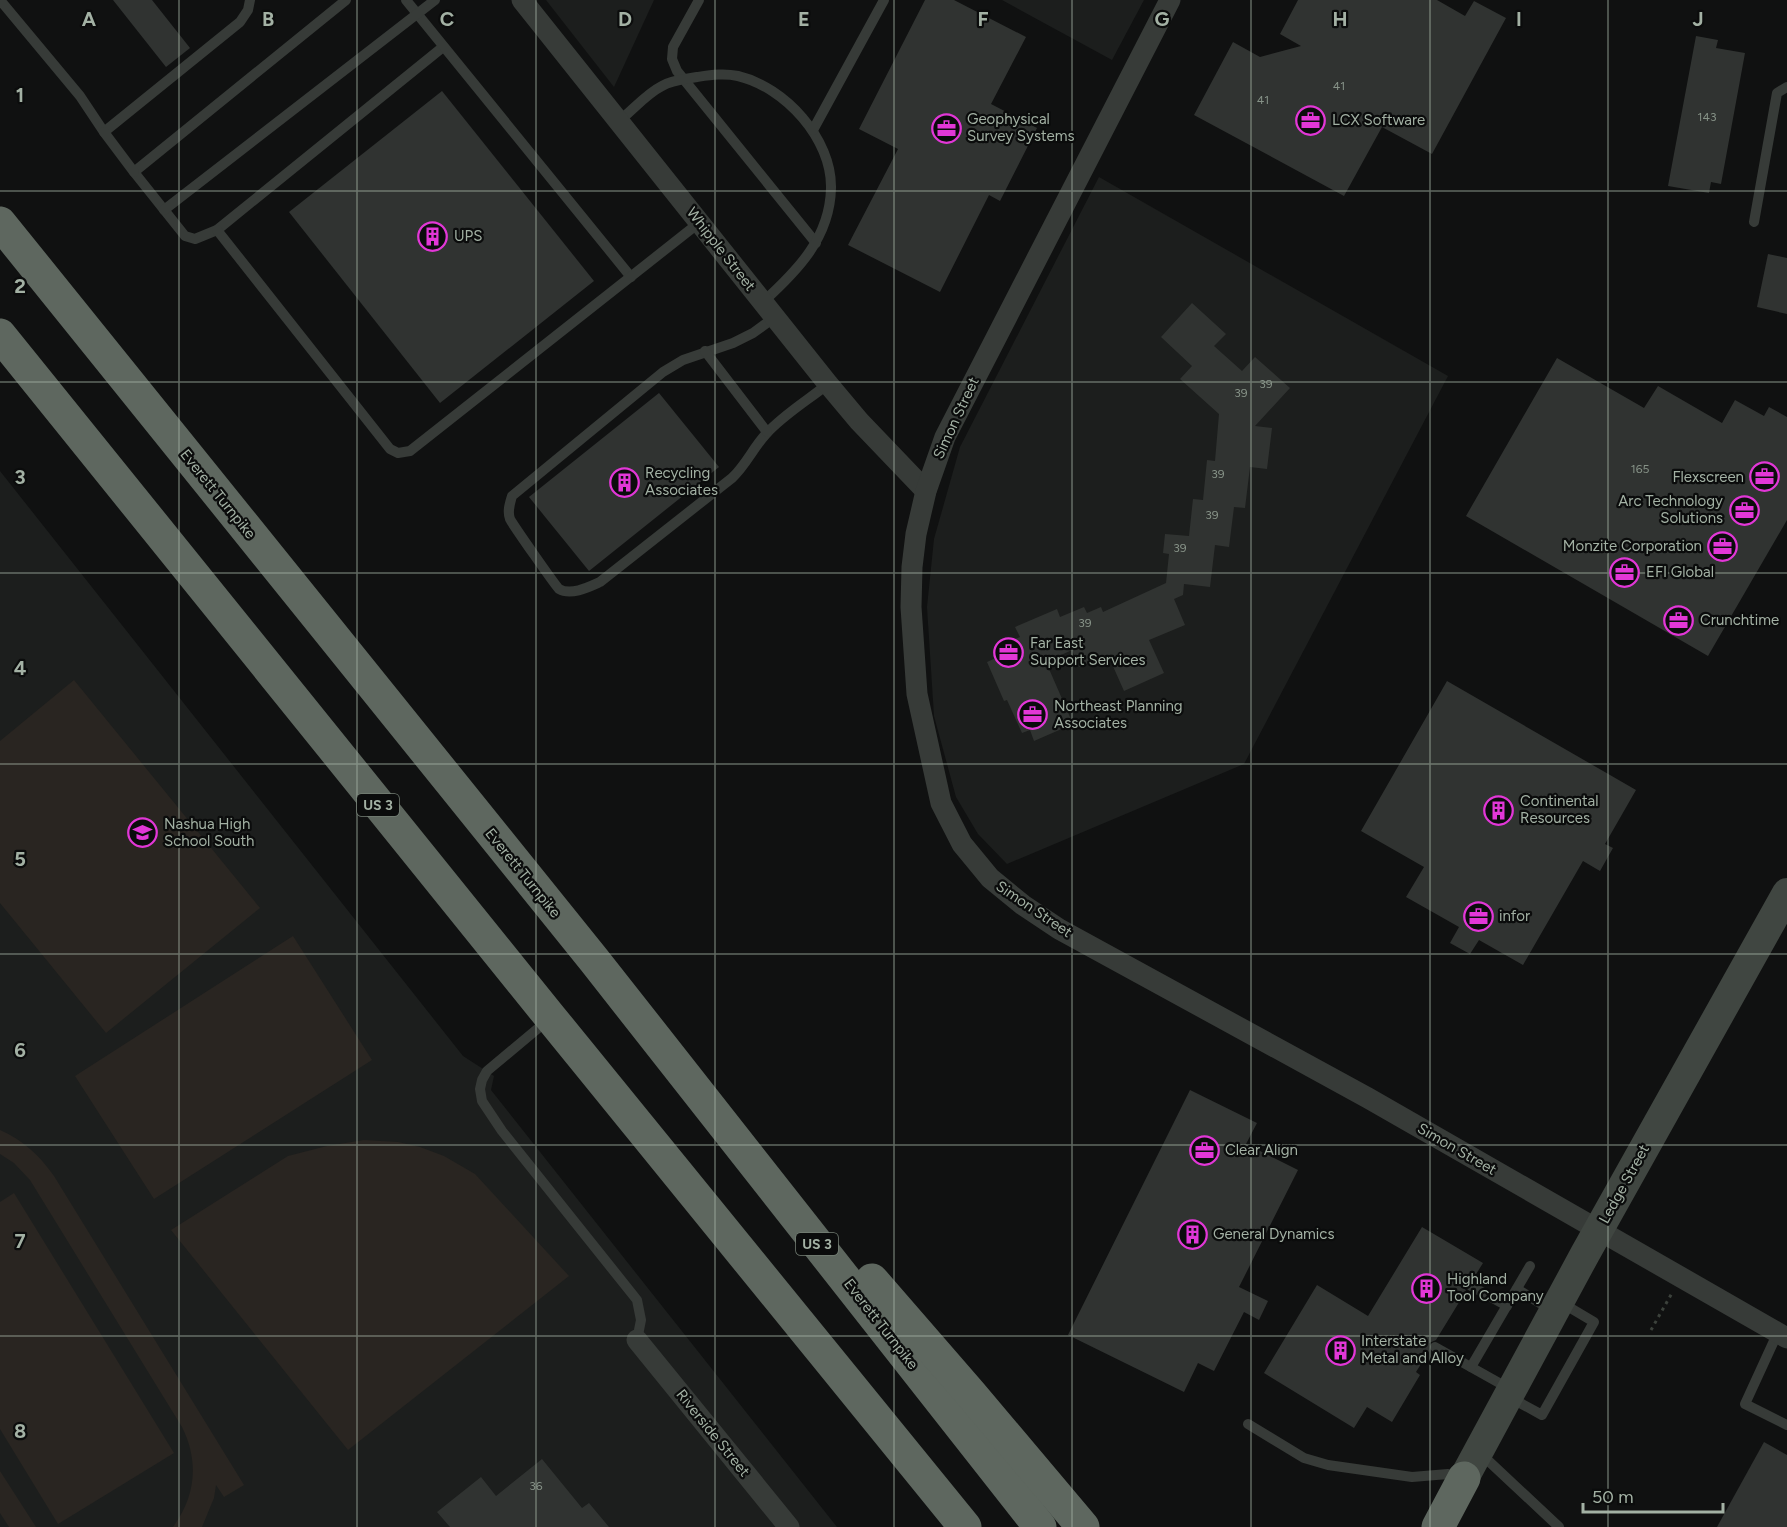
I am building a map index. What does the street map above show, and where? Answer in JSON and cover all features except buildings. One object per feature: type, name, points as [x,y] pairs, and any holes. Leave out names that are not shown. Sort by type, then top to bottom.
[{"type":"highway","name":"Everett Turnpike","points":[[0,223],[594,960],[1040,1527]]},
{"type":"highway","name":"US 3","points":[[0,335],[550,1018],[965,1527]]},
{"type":"highway","points":[[594,960],[964,1385],[1083,1527]]},
{"type":"highway","points":[[1438,1527],[1471,1465]]},
{"type":"street","name":"Simon Street","points":[[1170,0],[945,436],[926,491],[916,534],[911,607],[917,694],[941,803],[962,844],[990,878],[1023,905],[1059,929],[1368,1098],[1782,1335]]},
{"type":"street","name":"Whipple Street","points":[[530,3],[619,121],[828,384],[859,421],[926,491]]},
{"type":"street","name":"Ledge Street","points":[[1471,1465],[1556,1306],[1787,893]]},
{"type":"street","name":"Riverside Street","points":[[637,1340],[789,1527]]},
{"type":"lane","points":[[0,0],[80,96],[104,132],[185,236],[195,239],[217,231],[443,47]]},
{"type":"lane","points":[[104,132],[240,22],[248,10],[250,0]]},
{"type":"lane","points":[[134,172],[346,0]]},
{"type":"lane","points":[[406,0],[631,277]]},
{"type":"lane","points":[[164,210],[435,0]]},
{"type":"lane","points":[[699,0],[673,47],[672,59],[677,70],[816,243]]},
{"type":"lane","points":[[813,130],[884,0]]},
{"type":"lane","points":[[619,121],[662,86],[684,79],[722,74],[739,76],[787,103],[813,130],[830,170],[831,189],[828,210],[816,243],[807,258],[790,277],[753,333],[733,343],[683,360],[663,372],[512,496],[509,506],[510,518],[552,580],[560,589],[569,591],[584,590],[600,582],[742,468],[767,432],[828,384]]},
{"type":"lane","points":[[1754,222],[1777,93],[1787,87]]},
{"type":"lane","points":[[217,231],[390,449],[398,453],[410,452],[700,222]]},
{"type":"lane","points":[[705,351],[767,432]]},
{"type":"lane","points":[[550,1018],[487,1071],[481,1084],[481,1097],[498,1125],[637,1300],[641,1320],[637,1340]]},
{"type":"lane","points":[[1471,1367],[1530,1266]]},
{"type":"lane","points":[[1471,1286],[1507,1306]]},
{"type":"lane","points":[[1435,1347],[1471,1367],[1542,1415],[1594,1322],[1517,1289]]},
{"type":"lane","points":[[1782,1335],[1745,1404],[1787,1425]]},
{"type":"lane","points":[[1248,1424],[1304,1458],[1328,1465],[1412,1477],[1448,1474],[1471,1465],[1559,1527]]},
{"type":"path","points":[[1650,1330],[1681,1278]]},
{"type":"shaded area","points":[[546,0],[654,0],[614,87]]},
{"type":"shaded area","points":[[1002,0],[1144,0],[1112,60]]},
{"type":"shaded area","points":[[1099,177],[1448,376],[1244,764],[1007,864],[978,834],[956,797],[934,716],[927,607],[934,539],[960,447]]},
{"type":"shaded area","name":"Nashua High School South","points":[[0,471],[463,1056],[494,1076],[491,1090],[837,1527],[0,1527]]},
{"type":"shaded area","points":[[74,680],[260,908],[106,1033],[0,903],[0,741]]},
{"type":"shaded area","points":[[293,936],[372,1060],[154,1199],[75,1076]]},
{"type":"shaded area","points":[[0,1130],[16,1138],[30,1149],[54,1176],[244,1485],[224,1497],[216,1485],[214,1498],[202,1527],[173,1527],[186,1503],[192,1478],[191,1453],[182,1427],[30,1180],[14,1163],[0,1154]]},
{"type":"shaded area","points":[[364,1140],[398,1142],[420,1147],[444,1156],[475,1174],[569,1276],[348,1450],[171,1230],[288,1156]]},
{"type":"shaded area","points":[[14,1193],[174,1453],[58,1524],[0,1429],[0,1202]]},
{"type":"shaded area","points":[[0,1471],[36,1527],[9,1527],[0,1513]]},
{"type":"place","name":"LCX Software","points":[[1311,120]]},
{"type":"place","name":"Geophysical Survey Systems","points":[[946,128]]},
{"type":"place","name":"UPS","points":[[433,236]]},
{"type":"place","name":"Flexscreen","points":[[1765,477]]},
{"type":"place","name":"Recycling Associates","points":[[624,482]]},
{"type":"place","name":"Arc Technology Solutions","points":[[1744,510]]},
{"type":"place","name":"Monzite Corporation","points":[[1723,546]]},
{"type":"place","name":"EFI Global","points":[[1625,572]]},
{"type":"place","name":"Crunchtime","points":[[1679,620]]},
{"type":"place","name":"Far East Support Services","points":[[1009,652]]},
{"type":"place","name":"Northeast Planning Associates","points":[[1033,715]]},
{"type":"place","name":"Continental Resources","points":[[1499,810]]},
{"type":"place","name":"Nashua High School South","points":[[143,833]]},
{"type":"place","name":"infor","points":[[1478,916]]},
{"type":"place","name":"Clear Align","points":[[1204,1150]]},
{"type":"place","name":"General Dynamics","points":[[1192,1234]]},
{"type":"place","name":"Highland Tool Company","points":[[1426,1288]]},
{"type":"place","name":"Interstate Metal and Alloy","points":[[1340,1350]]}]
